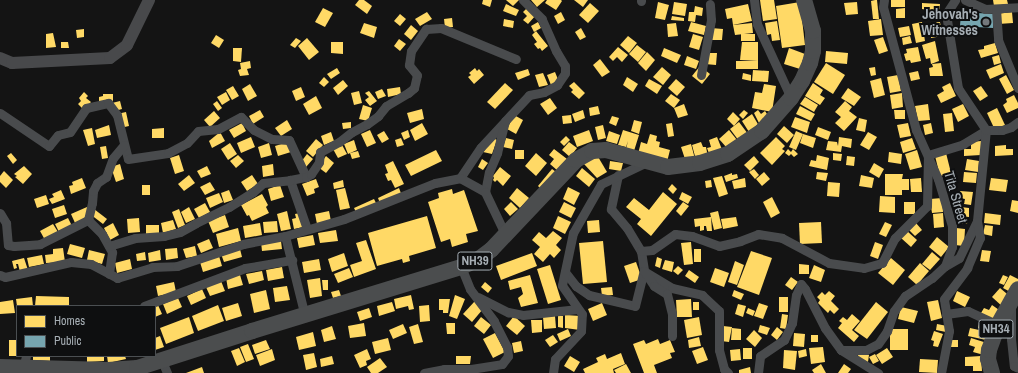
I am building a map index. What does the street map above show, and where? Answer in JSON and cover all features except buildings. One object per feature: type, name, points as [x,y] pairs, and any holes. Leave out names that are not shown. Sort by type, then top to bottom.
[{"type":"highway","name":"NH39","points":[[0,368],[25,362],[122,371],[137,368],[164,367],[252,330],[305,316],[461,267],[486,255],[506,236],[570,166],[586,153],[606,150],[668,167],[700,163],[728,154],[762,131],[792,98],[810,63],[813,51],[812,31],[804,0]]},
{"type":"highway","name":"NH34","points":[[992,373],[988,359],[989,350],[998,325],[1015,296]]},
{"type":"street","points":[[0,58],[12,63],[110,58],[127,45],[149,0]]},
{"type":"street","points":[[460,178],[481,147],[529,95],[544,92],[557,85],[565,73],[565,66],[556,51],[542,19],[523,0]]},
{"type":"street","points":[[754,0],[757,24],[792,98]]},
{"type":"street","name":"Tita Street","points":[[841,350],[866,350],[878,344],[887,331],[894,311],[905,296],[932,278],[945,266],[952,246],[952,226],[938,179],[916,130],[883,7],[884,0]]},
{"type":"street","points":[[941,373],[949,331],[944,299],[967,268],[980,238],[977,221],[986,130],[958,88],[946,14],[955,0]]},
{"type":"street","points":[[965,0],[985,9],[996,10],[1018,7]]},
{"type":"street","points":[[701,76],[711,20],[710,4]]},
{"type":"street","points":[[996,10],[998,40],[1014,70],[1018,88]]},
{"type":"street","points":[[109,246],[135,238],[164,236],[180,232],[230,207],[253,192],[263,183],[306,177],[311,174],[319,162],[320,152],[367,124],[378,116],[386,106],[408,94],[414,88],[417,75],[409,65],[411,50],[426,29],[440,28],[516,59]]},
{"type":"street","points":[[0,112],[49,146],[58,135],[70,132],[86,108],[108,103],[117,115],[128,159],[168,153],[187,143],[198,131],[218,130],[241,117],[254,130],[272,139],[289,140],[306,177]]},
{"type":"street","points":[[484,192],[489,172],[497,154],[505,121]]},
{"type":"street","points":[[641,251],[652,250],[675,234],[692,236],[720,246],[740,241],[758,234],[782,238],[828,263],[864,268],[882,263],[895,238],[927,206],[928,155],[963,144],[986,130],[1002,130],[1011,127],[1018,122]]},
{"type":"street","points":[[88,220],[93,191],[97,183],[106,177],[113,158],[124,145]]},
{"type":"street","points":[[553,373],[555,359],[581,331],[582,314],[562,285],[573,233],[576,226],[601,184],[647,162]]},
{"type":"street","points":[[565,272],[576,286],[589,295],[635,306],[644,271],[641,251],[627,228],[611,209],[618,176]]},
{"type":"street","points":[[0,275],[5,277],[71,262],[91,264],[117,278],[152,267],[177,266],[243,244],[285,236],[344,220],[435,183],[460,178],[484,192],[506,236]]},
{"type":"street","points":[[290,180],[307,229]]},
{"type":"street","points":[[0,213],[6,223],[8,245],[14,246],[40,244],[88,220]]},
{"type":"street","points":[[88,220],[102,234],[112,252],[109,274]]},
{"type":"street","points":[[945,266],[959,258],[977,221]]},
{"type":"street","points":[[285,236],[305,316]]},
{"type":"street","points":[[147,305],[245,268],[292,260]]},
{"type":"street","points":[[424,373],[444,369],[471,369],[494,366],[502,364],[508,356],[507,347],[494,321],[470,289],[461,267]]},
{"type":"street","points":[[644,271],[654,286],[667,294],[672,314],[672,336]]},
{"type":"street","points":[[644,271],[672,288],[702,295],[719,311],[719,350],[724,369],[728,373]]},
{"type":"street","points":[[758,373],[760,356],[784,340],[792,323],[796,295],[801,284],[825,328],[841,350],[878,373]]},
{"type":"street","points":[[475,295],[508,312],[523,315],[578,309]]},
{"type":"street","points":[[1015,296],[1011,340],[1014,366],[1018,368]]},
{"type":"street","points":[[946,314],[968,311],[998,325]]},
{"type":"place","name":"Jehovah's Witnesses","points":[[986,22]]}]
